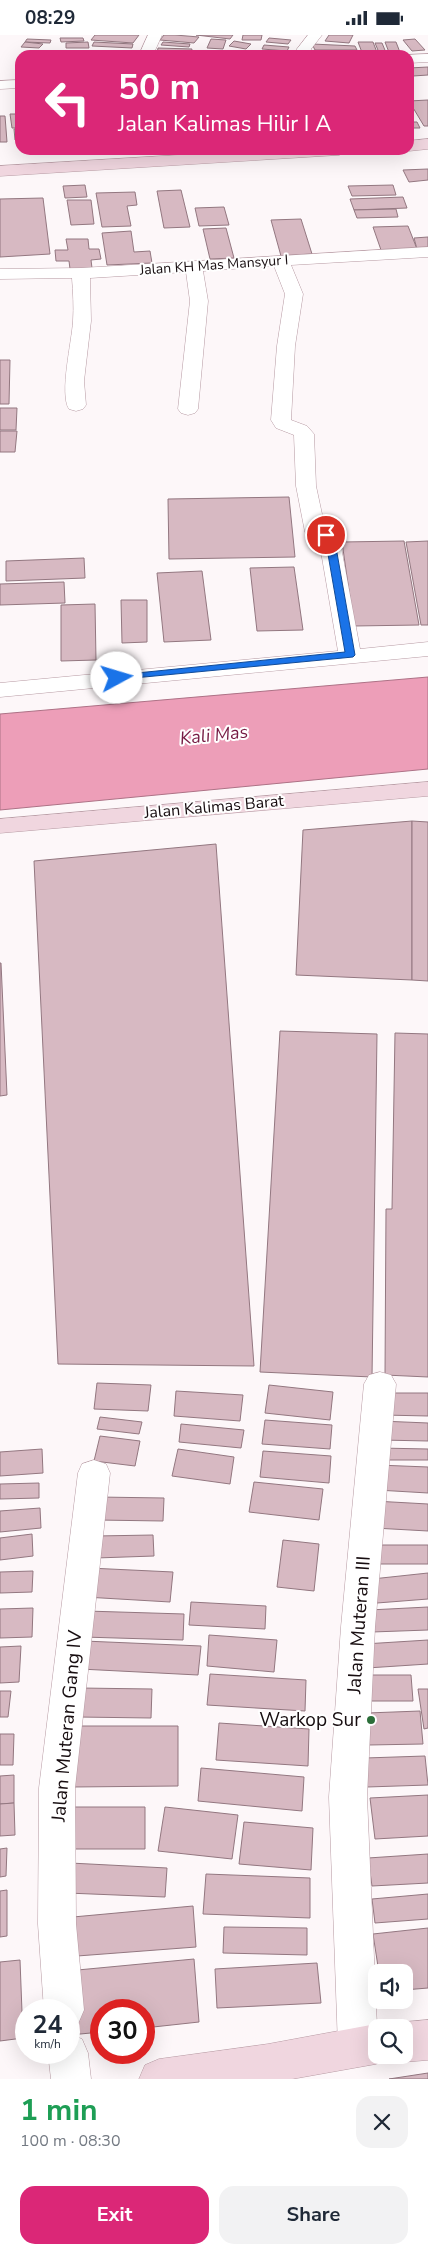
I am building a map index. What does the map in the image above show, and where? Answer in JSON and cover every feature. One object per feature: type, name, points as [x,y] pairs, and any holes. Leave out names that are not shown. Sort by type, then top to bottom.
[{"type":"street","points":[[148,50],[156,35]]},
{"type":"street","points":[[304,50],[315,35]]},
{"type":"street","points":[[414,59],[428,58]]},
{"type":"street","points":[[0,85],[15,84]]},
{"type":"street","points":[[414,145],[428,144]]},
{"type":"street","points":[[0,171],[258,155]]},
{"type":"street","name":"Jalan KH Mas Mansyur I","points":[[0,274],[81,273],[428,252]]},
{"type":"street","points":[[281,261],[294,294],[286,346],[281,420],[283,424],[300,430],[304,434],[306,486],[315,532],[329,536],[350,655]]},
{"type":"street","points":[[188,409],[199,301],[194,267]]},
{"type":"street","points":[[76,405],[75,381],[82,321],[81,273]]},
{"type":"street","points":[[0,690],[428,649]]},
{"type":"street","name":"Jalan Kalimas Barat","points":[[0,826],[428,789]]},
{"type":"street","name":"Jalan Muteran III","points":[[367,2045],[348,1797],[358,1627],[380,1384]]},
{"type":"street","name":"Jalan Muteran Gang IV","points":[[63,1999],[56,1924],[57,1788],[94,1473]]},
{"type":"street","points":[[413,2041],[428,2039]]},
{"type":"street","points":[[159,2079],[269,2072],[367,2045]]},
{"type":"street","points":[[69,2064],[70,2079]]},
{"type":"water","name":"Kali Mas","points":[[428,677],[428,769],[0,810],[0,714]]},
{"type":"building","points":[[95,35],[139,35],[133,43],[91,40]]},
{"type":"building","points":[[164,35],[199,37],[194,43],[160,40]]},
{"type":"building","points":[[196,35],[233,35],[230,39]]},
{"type":"building","points":[[243,35],[262,35],[261,40],[242,40]]},
{"type":"building","points":[[329,35],[353,35],[349,43],[325,41]]},
{"type":"building","points":[[60,38],[83,38],[84,41],[61,42]]},
{"type":"building","points":[[269,38],[291,40],[288,44],[266,42]]},
{"type":"building","points":[[27,39],[51,40],[50,43],[25,42]]},
{"type":"building","points":[[211,39],[226,40],[223,49],[207,48]]},
{"type":"building","points":[[415,39],[425,50],[411,50],[403,40]]},
{"type":"building","points":[[234,41],[251,44],[246,49],[229,46]]},
{"type":"building","points":[[25,42],[43,44],[39,48],[21,47]]},
{"type":"building","points":[[88,42],[89,48],[66,48],[66,43]]},
{"type":"building","points":[[94,42],[133,44],[132,48],[92,46]]},
{"type":"building","points":[[163,42],[190,44],[189,47],[161,45]]},
{"type":"building","points":[[358,42],[373,42],[376,50],[361,50]]},
{"type":"building","points":[[385,42],[396,42],[399,50],[388,50]]},
{"type":"building","points":[[375,43],[382,43],[385,50],[378,50]]},
{"type":"building","points":[[312,44],[355,46],[357,50],[315,50]]},
{"type":"building","points":[[264,45],[289,47],[288,50],[262,49]]},
{"type":"building","points":[[158,48],[192,49],[192,50],[158,50]]},
{"type":"building","points":[[428,67],[428,75],[414,76],[414,68]]},
{"type":"building","points":[[428,100],[428,126],[424,126],[414,109],[414,101]]},
{"type":"building","points":[[10,114],[15,114],[15,128],[12,128]]},
{"type":"building","points":[[0,116],[5,116],[7,142],[0,142]]},
{"type":"building","points":[[414,122],[417,122],[420,128],[414,128]]},
{"type":"building","points":[[428,169],[428,180],[409,182],[403,170]]},
{"type":"building","points":[[85,185],[87,197],[65,198],[63,186]]},
{"type":"building","points":[[393,185],[396,195],[352,196],[348,186]]},
{"type":"building","points":[[181,190],[190,227],[164,228],[157,191]]},
{"type":"building","points":[[135,192],[137,205],[127,206],[131,226],[102,227],[96,193]]},
{"type":"building","points":[[403,197],[407,208],[354,210],[350,199]]},
{"type":"building","points":[[43,198],[50,254],[0,257],[0,199]]},
{"type":"building","points":[[67,200],[91,200],[94,224],[71,225]]},
{"type":"building","points":[[224,207],[229,225],[199,226],[195,208]]},
{"type":"building","points":[[396,209],[398,217],[357,218],[354,210]]},
{"type":"building","points":[[301,219],[312,254],[281,256],[271,220]]},
{"type":"building","points":[[408,226],[417,249],[381,250],[373,227]]},
{"type":"building","points":[[226,228],[234,258],[210,259],[203,229]]},
{"type":"building","points":[[131,231],[134,252],[150,251],[152,263],[107,265],[102,233]]},
{"type":"building","points":[[428,237],[428,248],[417,249],[414,238]]},
{"type":"building","points":[[66,239],[88,239],[89,249],[99,249],[101,259],[91,260],[92,268],[70,269],[69,261],[56,261],[55,250],[68,250]]},
{"type":"building","points":[[0,360],[10,360],[9,404],[0,404]]},
{"type":"building","points":[[0,408],[17,408],[16,430],[0,430]]},
{"type":"building","points":[[0,431],[17,431],[15,452],[0,452]]},
{"type":"building","points":[[289,497],[295,557],[169,559],[168,499]]},
{"type":"building","points":[[404,541],[419,625],[354,626],[342,542]]},
{"type":"building","points":[[428,541],[428,625],[421,625],[406,542]]},
{"type":"building","points":[[84,558],[85,578],[6,581],[6,561]]},
{"type":"building","points":[[294,567],[303,630],[257,631],[250,568]]},
{"type":"building","points":[[202,571],[211,640],[164,642],[157,573]]},
{"type":"building","points":[[64,582],[65,603],[0,605],[0,584]]},
{"type":"building","points":[[121,600],[147,600],[147,642],[122,643]]},
{"type":"building","points":[[95,604],[96,660],[61,661],[61,605]]},
{"type":"building","points":[[412,821],[412,980],[296,975],[303,830]]},
{"type":"building","points":[[412,821],[428,822],[428,981],[412,980]]},
{"type":"building","points":[[216,844],[254,1366],[58,1364],[34,861]]},
{"type":"building","points":[[0,963],[7,1095],[0,1096]]},
{"type":"building","points":[[280,1031],[377,1034],[372,1377],[260,1372]]},
{"type":"building","points":[[395,1033],[428,1034],[428,1377],[385,1375],[386,1209],[392,1209]]},
{"type":"building","points":[[97,1383],[151,1385],[148,1411],[94,1409]]},
{"type":"building","points":[[269,1385],[333,1392],[330,1420],[265,1413]]},
{"type":"building","points":[[176,1391],[243,1395],[240,1421],[174,1416]]},
{"type":"building","points":[[381,1393],[428,1393],[428,1416],[383,1415]]},
{"type":"building","points":[[100,1417],[142,1422],[139,1434],[97,1429]]},
{"type":"building","points":[[265,1420],[332,1425],[330,1449],[262,1444]]},
{"type":"building","points":[[380,1421],[428,1423],[428,1441],[381,1440]]},
{"type":"building","points":[[181,1424],[244,1430],[241,1448],[179,1442]]},
{"type":"building","points":[[100,1436],[140,1441],[135,1466],[94,1461]]},
{"type":"building","points":[[379,1448],[428,1449],[428,1460],[379,1460]]},
{"type":"building","points":[[42,1449],[43,1473],[0,1476],[0,1452]]},
{"type":"building","points":[[178,1449],[234,1457],[230,1484],[172,1476]]},
{"type":"building","points":[[263,1451],[331,1456],[329,1483],[260,1477]]},
{"type":"building","points":[[377,1465],[428,1467],[428,1493],[377,1490]]},
{"type":"building","points":[[254,1482],[323,1489],[319,1520],[249,1512]]},
{"type":"building","points":[[39,1483],[39,1498],[0,1499],[0,1484]]},
{"type":"building","points":[[98,1497],[164,1498],[163,1521],[97,1520]]},
{"type":"building","points":[[374,1501],[428,1504],[428,1531],[374,1528]]},
{"type":"building","points":[[40,1508],[41,1528],[0,1532],[0,1511]]},
{"type":"building","points":[[32,1534],[33,1556],[0,1560],[0,1538]]},
{"type":"building","points":[[153,1535],[154,1556],[96,1558],[96,1536]]},
{"type":"building","points":[[283,1540],[319,1544],[314,1591],[277,1587]]},
{"type":"building","points":[[368,1545],[428,1545],[428,1564],[370,1564]]},
{"type":"building","points":[[89,1568],[173,1572],[170,1602],[85,1597]]},
{"type":"building","points":[[33,1571],[32,1592],[0,1593],[0,1572]]},
{"type":"building","points":[[428,1573],[428,1599],[377,1603],[372,1579]]},
{"type":"building","points":[[191,1602],[266,1606],[265,1629],[189,1625]]},
{"type":"building","points":[[428,1607],[428,1630],[372,1632],[369,1610]]},
{"type":"building","points":[[33,1608],[32,1637],[0,1638],[0,1609]]},
{"type":"building","points":[[86,1611],[184,1614],[183,1640],[83,1637]]},
{"type":"building","points":[[209,1635],[277,1640],[274,1672],[207,1666]]},
{"type":"building","points":[[428,1640],[428,1664],[367,1668],[364,1644]]},
{"type":"building","points":[[84,1641],[201,1646],[198,1675],[80,1669]]},
{"type":"building","points":[[21,1646],[19,1682],[0,1683],[0,1647]]},
{"type":"building","points":[[210,1674],[306,1680],[305,1711],[207,1705]]},
{"type":"building","points":[[365,1675],[411,1675],[413,1701],[367,1701]]},
{"type":"building","points":[[80,1688],[152,1689],[151,1718],[78,1717]]},
{"type":"building","points":[[418,1689],[428,1689],[428,1728],[424,1729]]},
{"type":"building","points":[[0,1691],[11,1691],[8,1717],[0,1717]]},
{"type":"building","points":[[420,1711],[423,1744],[369,1745],[367,1713]]},
{"type":"building","points":[[219,1723],[309,1729],[308,1766],[216,1760]]},
{"type":"building","points":[[74,1726],[178,1726],[178,1786],[72,1787]]},
{"type":"building","points":[[0,1734],[14,1734],[13,1765],[0,1765]]},
{"type":"building","points":[[425,1756],[428,1785],[367,1787],[365,1758]]},
{"type":"building","points":[[201,1768],[304,1777],[302,1811],[198,1801]]},
{"type":"building","points":[[14,1775],[14,1803],[0,1804],[0,1776]]},
{"type":"building","points":[[428,1795],[428,1836],[375,1839],[370,1798]]},
{"type":"building","points":[[14,1803],[15,1835],[0,1836],[0,1804]]},
{"type":"building","points":[[66,1807],[145,1807],[145,1849],[65,1849]]},
{"type":"building","points":[[165,1807],[238,1815],[232,1859],[158,1851]]},
{"type":"building","points":[[244,1822],[313,1828],[311,1870],[239,1864]]},
{"type":"building","points":[[7,1848],[6,1876],[0,1877],[0,1849]]},
{"type":"building","points":[[428,1854],[428,1883],[372,1886],[368,1858]]},
{"type":"building","points":[[70,1863],[167,1868],[165,1897],[67,1893]]},
{"type":"building","points":[[206,1874],[310,1878],[310,1918],[203,1914]]},
{"type":"building","points":[[7,1890],[7,1936],[0,1937],[0,1891]]},
{"type":"building","points":[[428,1894],[428,1919],[375,1923],[372,1899]]},
{"type":"building","points":[[193,1906],[196,1947],[64,1957],[62,1918]]},
{"type":"building","points":[[224,1927],[307,1928],[307,1955],[223,1953]]},
{"type":"building","points":[[428,1928],[428,1988],[413,1989],[413,1964],[378,1964],[373,1934]]},
{"type":"building","points":[[194,1959],[199,2022],[155,2027],[155,1999],[90,1999],[90,2033],[80,2034],[80,1999],[68,1999],[67,1971]]},
{"type":"building","points":[[20,1960],[22,1999],[15,1999],[15,2039],[0,2041],[0,1962]]},
{"type":"building","points":[[317,1963],[321,2003],[217,2008],[215,1969]]},
{"type":"building","points":[[428,2073],[428,2079],[389,2079]]},
{"type":"place","name":"Warkop Sur","points":[[371,1720]]},
{"type":"route","points":[[117,678],[350,655],[329,536],[326,535]]}]
